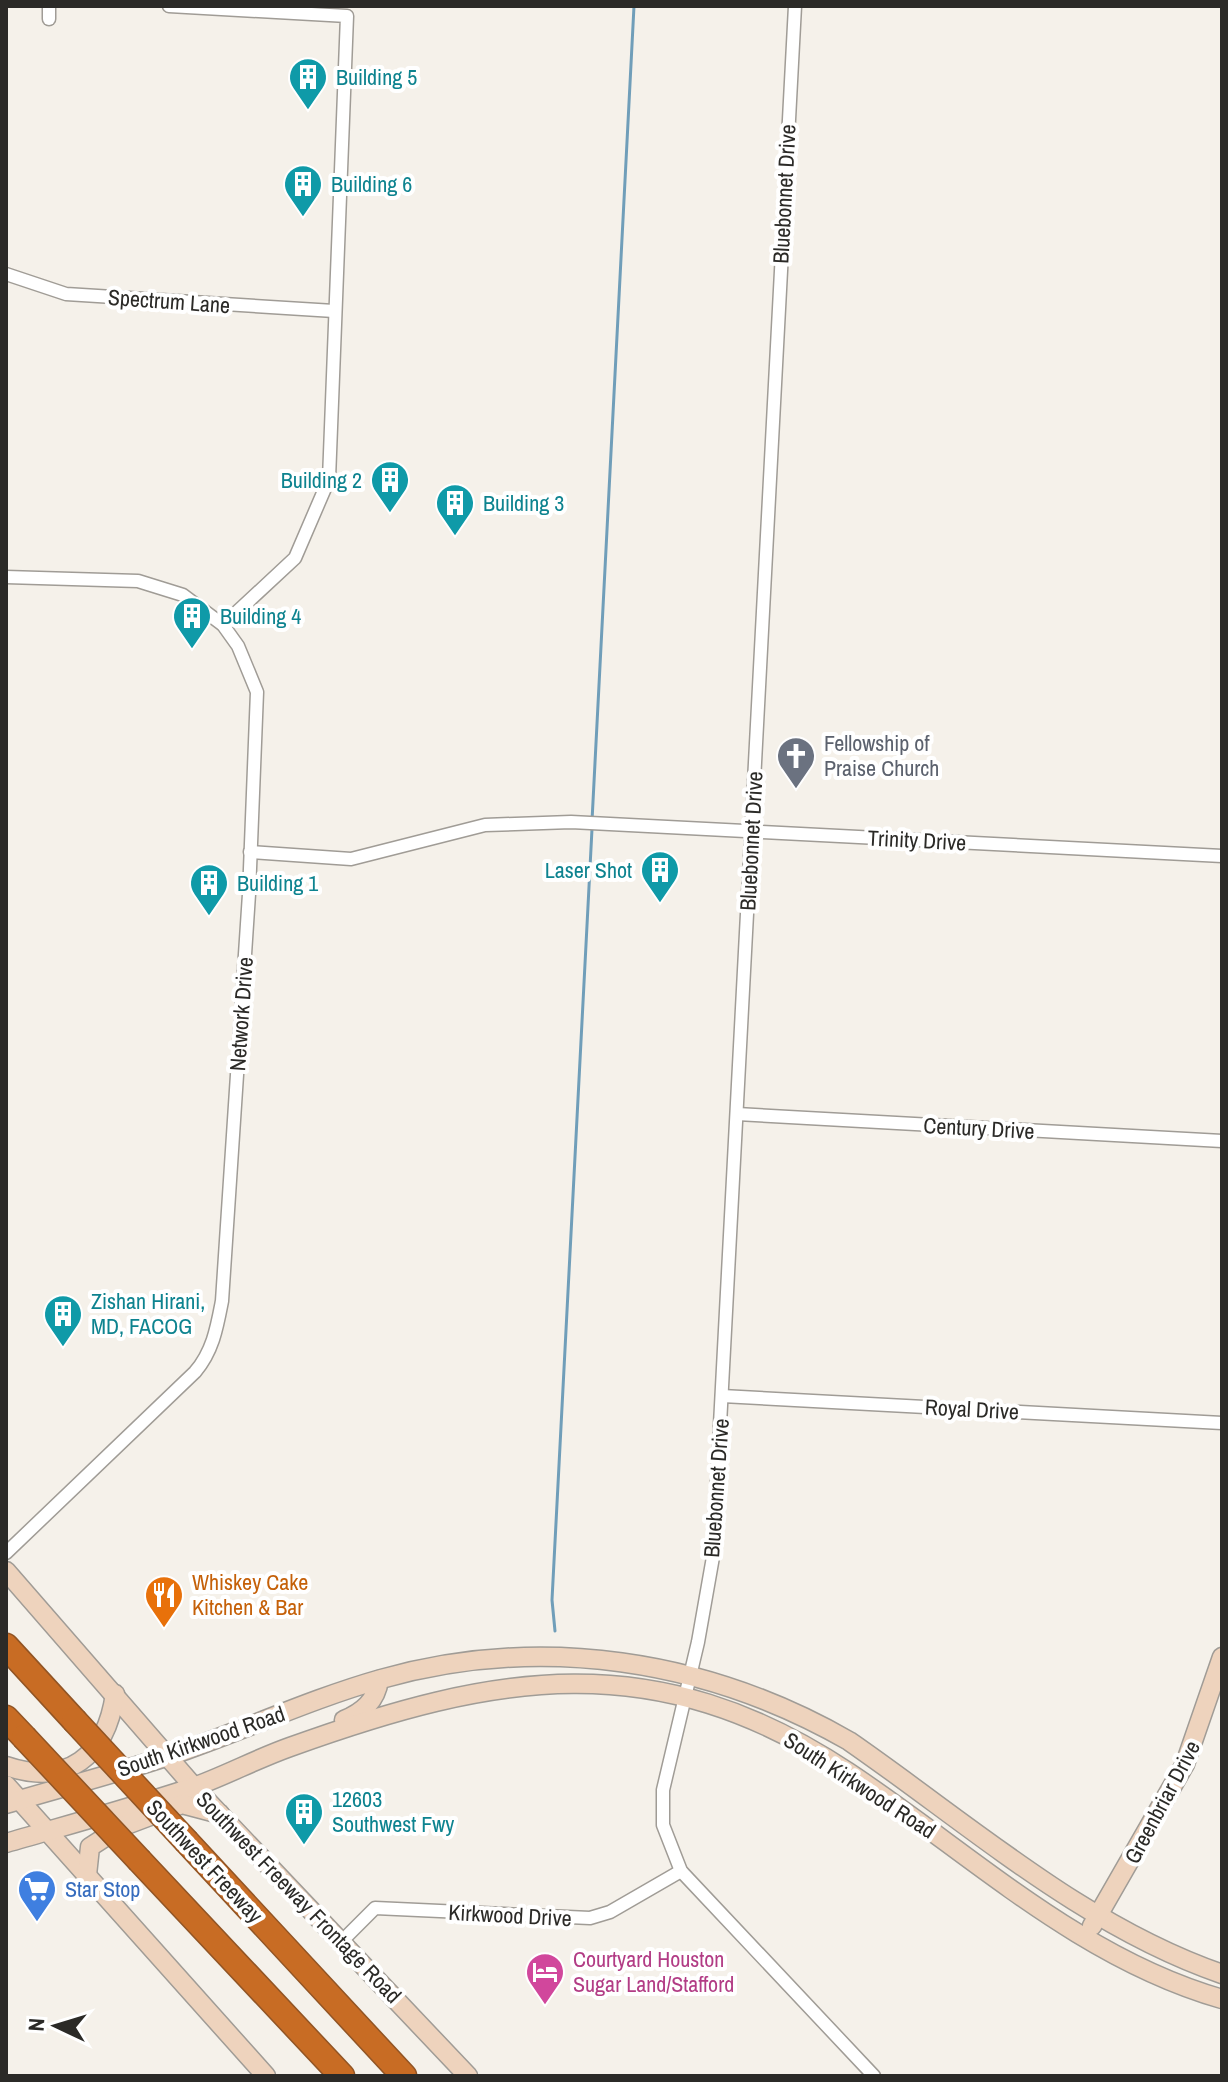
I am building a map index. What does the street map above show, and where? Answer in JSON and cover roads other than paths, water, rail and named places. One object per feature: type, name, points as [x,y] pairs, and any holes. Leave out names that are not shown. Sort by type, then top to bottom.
[{"type":"highway","name":"Southwest Freeway","points":[[6,1646],[404,2076]]},
{"type":"highway","points":[[6,1718],[342,2076]]},
{"type":"highway","points":[[269,1998],[328,2076]]},
{"type":"main road","name":"Southwest Freeway Frontage Road","points":[[6,1571],[194,1787],[468,2076]]},
{"type":"main road","name":"South Kirkwood Road","points":[[13,1802],[168,1756],[379,1680],[434,1667],[557,1655],[645,1664],[690,1675],[803,1717],[849,1741],[1097,1917],[1153,1946],[1222,1974]]},
{"type":"main road","name":"Greenbriar Drive","points":[[1084,1939],[1185,1764],[1222,1657]]},
{"type":"main road","points":[[380,1717],[380,1704],[390,1688],[426,1677],[434,1667]]},
{"type":"main road","points":[[322,1736],[330,1725],[356,1715],[368,1706],[379,1680]]},
{"type":"main road","name":"South Kirkwood Road","points":[[6,1843],[194,1787],[322,1736],[454,1695],[535,1683],[593,1683],[684,1698],[736,1714],[792,1738],[892,1802],[1084,1939],[1171,1983],[1222,1999]]},
{"type":"main road","points":[[6,1766],[22,1771],[57,1772],[80,1763],[111,1724],[115,1694]]},
{"type":"main road","points":[[792,1738],[803,1717]]},
{"type":"main road","points":[[892,1802],[906,1780]]},
{"type":"main road","points":[[6,1785],[13,1802],[87,1875],[266,2076]]},
{"type":"main road","points":[[87,1875],[90,1847],[121,1827],[182,1804],[223,1815]]},
{"type":"street","points":[[169,6],[347,16],[329,479],[295,558],[223,625]]},
{"type":"street","name":"Bluebonnet Drive","points":[[681,1871],[666,1835],[662,1809],[665,1774],[690,1675],[713,1557],[795,6]]},
{"type":"street","name":"Spectrum Lane","points":[[6,274],[66,294],[334,311]]},
{"type":"street","name":"Network Drive","points":[[6,577],[138,581],[183,595],[223,625],[238,646],[257,692],[222,1301],[217,1332],[195,1372],[6,1553]]},
{"type":"street","name":"Trinity Drive","points":[[250,852],[351,859],[485,825],[571,822],[1222,856]]},
{"type":"street","name":"Century Drive","points":[[737,1114],[1222,1141]]},
{"type":"street","name":"Royal Drive","points":[[722,1396],[1222,1423]]},
{"type":"street","points":[[681,1871],[874,2076]]},
{"type":"street","name":"Kirkwood Drive","points":[[342,1941],[375,1908],[590,1918],[610,1912],[681,1871]]},
{"type":"waterway","points":[[592,821],[634,6]]},
{"type":"waterway","points":[[555,1631],[552,1600],[592,829]]},
{"type":"place","name":"Building 5","points":[[308,111]]},
{"type":"place","name":"Building 6","points":[[303,218]]},
{"type":"place","name":"Building 2","points":[[390,514]]},
{"type":"place","name":"Building 3","points":[[455,537]]},
{"type":"place","name":"Building 4","points":[[192,650]]},
{"type":"place","name":"Fellowship of Praise Church","points":[[796,790]]},
{"type":"place","name":"Laser Shot","points":[[660,904]]},
{"type":"place","name":"Building 1","points":[[209,917]]},
{"type":"place","name":"Zishan Hirani, MD, FACOG","points":[[63,1348]]},
{"type":"place","name":"Whiskey Cake Kitchen & Bar","points":[[164,1629]]},
{"type":"place","name":"12603 Southwest Fwy","points":[[304,1846]]},
{"type":"place","name":"Star Stop","points":[[37,1923]]},
{"type":"place","name":"Courtyard Houston Sugar Land/Stafford","points":[[545,2006]]}]
